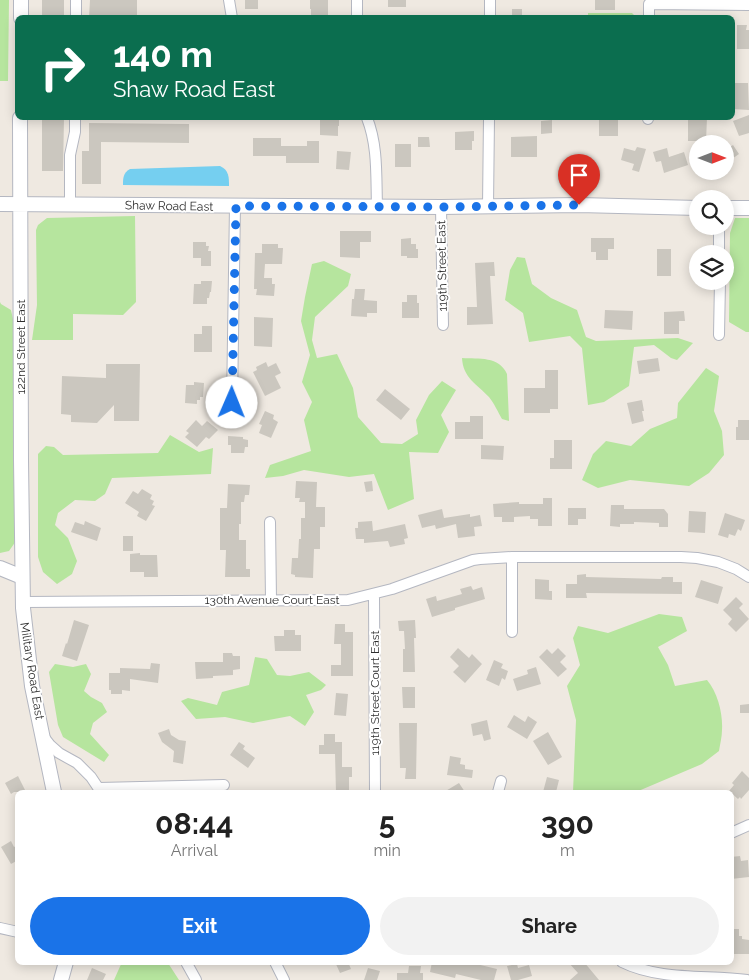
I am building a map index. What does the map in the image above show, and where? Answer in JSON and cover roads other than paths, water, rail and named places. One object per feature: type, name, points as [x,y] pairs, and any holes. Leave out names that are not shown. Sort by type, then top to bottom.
[{"type":"main road","points":[[21,0],[21,15]]},
{"type":"main road","name":"122nd Street East","points":[[20,120],[22,577]]},
{"type":"main road","name":"Shaw Road East","points":[[0,204],[441,207],[579,205],[689,208]]},
{"type":"main road","points":[[734,208],[749,208]]},
{"type":"main road","points":[[0,568],[22,577]]},
{"type":"main road","name":"Military Road East","points":[[22,577],[23,608],[31,678],[43,736]]},
{"type":"main road","points":[[43,736],[54,790]]},
{"type":"main road","points":[[62,980],[65,965]]},
{"type":"street","points":[[76,0],[76,15]]},
{"type":"street","points":[[229,0],[232,15]]},
{"type":"street","points":[[357,0],[357,15]]},
{"type":"street","points":[[490,0],[490,15]]},
{"type":"street","points":[[648,15],[648,4],[749,4]]},
{"type":"street","points":[[70,205],[70,155],[75,132],[75,120]]},
{"type":"street","points":[[368,120],[375,144],[377,206]]},
{"type":"street","points":[[488,206],[489,120]]},
{"type":"street","points":[[232,403],[236,206]]},
{"type":"street","name":"119th Street East","points":[[441,207],[443,325]]},
{"type":"street","points":[[719,335],[720,290]]},
{"type":"street","points":[[270,522],[270,600]]},
{"type":"street","name":"130th Avenue Court East","points":[[24,602],[348,600],[374,594],[473,560],[512,557],[644,556],[697,558],[718,562],[736,569],[749,578]]},
{"type":"street","points":[[512,557],[512,632]]},
{"type":"street","name":"119th Street Court East","points":[[374,594],[376,790]]},
{"type":"street","name":"Military Road East","points":[[43,736],[59,753],[77,763],[91,777],[100,790]]},
{"type":"street","points":[[499,790],[501,781]]},
{"type":"street","points":[[100,790],[224,785]]},
{"type":"street","points":[[734,832],[749,825]]},
{"type":"street","points":[[0,928],[15,931]]},
{"type":"street","points":[[188,965],[196,980]]},
{"type":"street","points":[[276,965],[284,980]]},
{"type":"street","points":[[627,965],[639,972],[665,978],[746,980]]},
{"type":"water","points":[[220,166],[227,172],[229,186],[123,185],[124,176],[130,169]]}]
